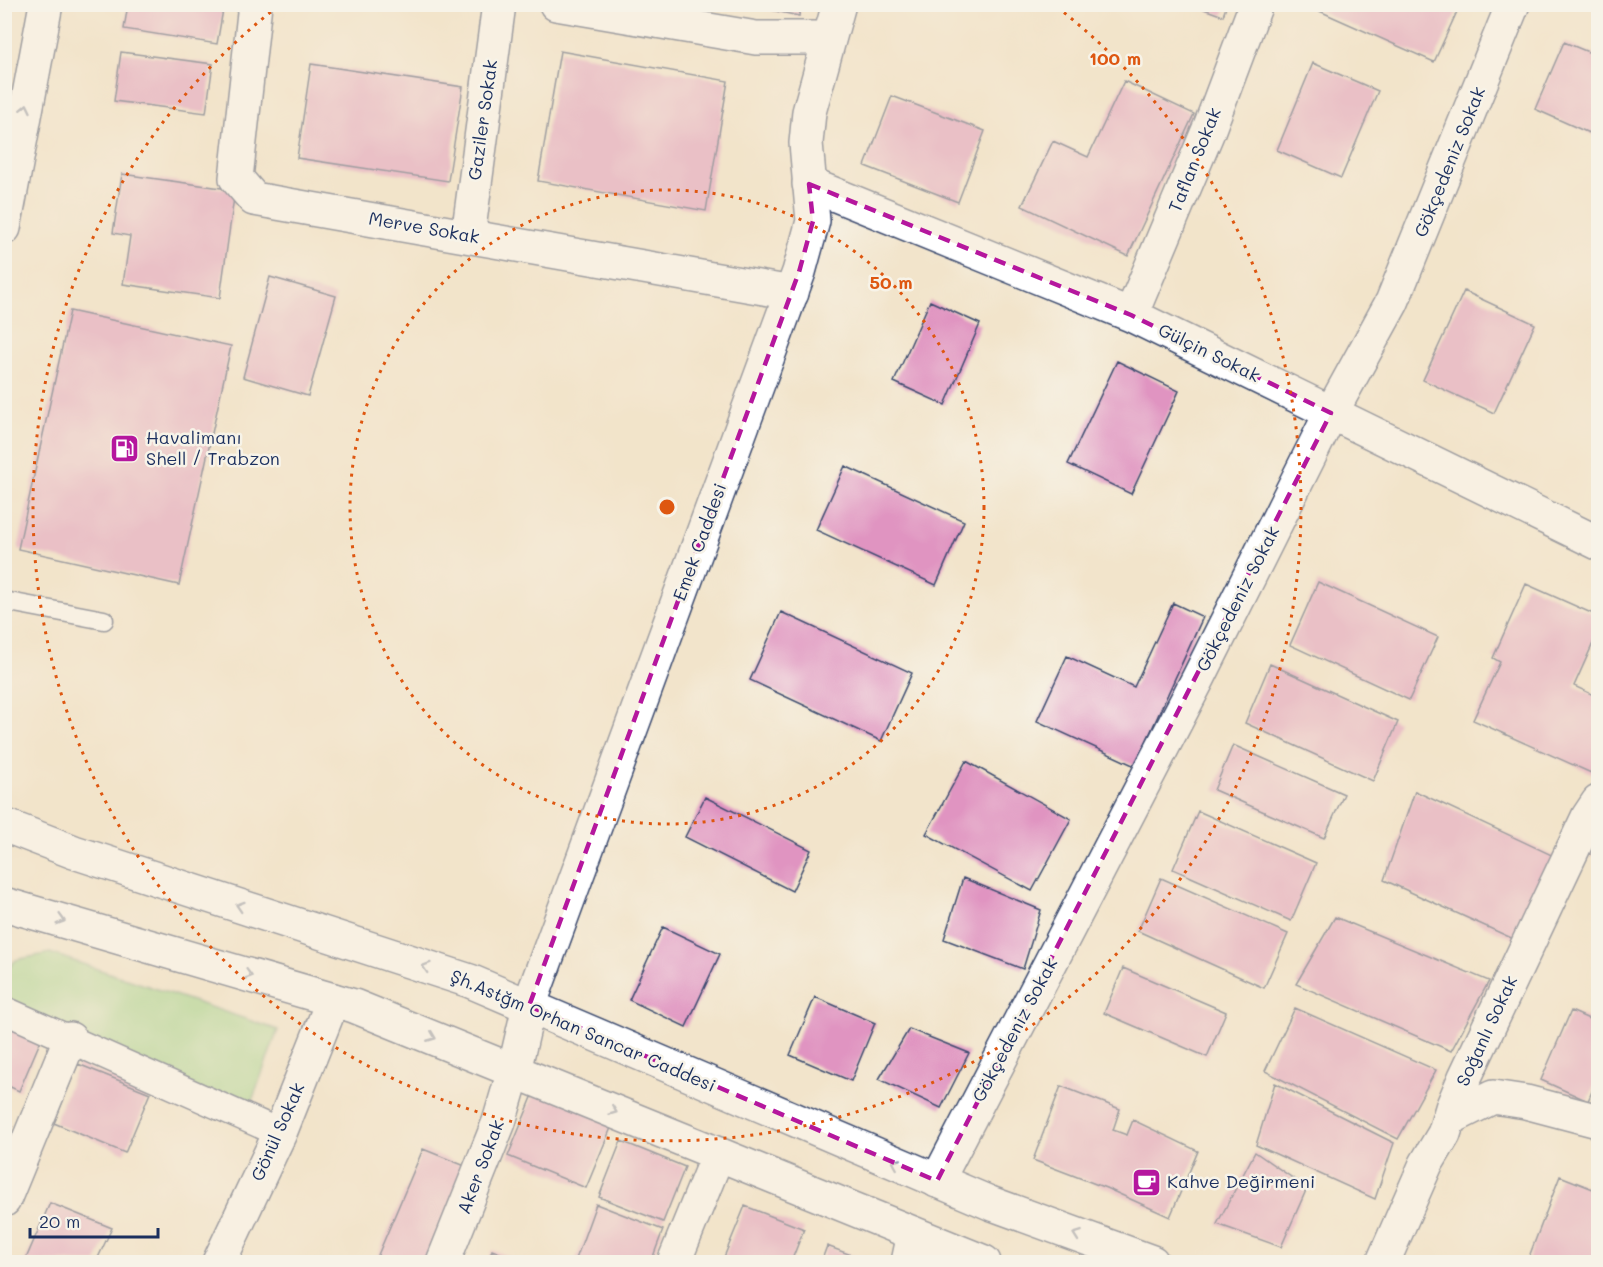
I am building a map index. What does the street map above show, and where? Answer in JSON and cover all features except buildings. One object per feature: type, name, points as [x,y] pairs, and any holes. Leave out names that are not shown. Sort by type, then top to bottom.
[{"type":"main road","points":[[4,228],[46,4]]},
{"type":"main road","name":"Merve Sokak","points":[[255,4],[236,178],[254,199],[792,293]]},
{"type":"main road","name":"Gaziler Sokak","points":[[468,236],[499,4]]},
{"type":"main road","points":[[556,4],[756,38],[829,38]]},
{"type":"main road","name":"Emek Caddesi","points":[[514,1071],[529,1006],[792,293],[813,221],[806,143],[809,112],[838,4]]},
{"type":"main road","name":"Taflan Sokak","points":[[1131,315],[1209,129],[1256,4]]},
{"type":"main road","name":"Gökçedeniz Sokak","points":[[937,1180],[1198,679],[1331,413],[1392,302],[1513,4]]},
{"type":"main road","name":"Gülçin Sokak","points":[[809,184],[1131,315],[1599,543]]},
{"type":"main road","name":"Soğanlı Sokak","points":[[1383,1263],[1426,1164],[1444,1134],[1452,1108],[1486,1034],[1588,818],[1599,802]]},
{"type":"main road","name":"Şh.Astğm Orhan Sancar Caddesi","points":[[4,825],[74,852],[470,981],[990,1203],[1152,1263]]},
{"type":"main road","points":[[4,904],[354,1006],[718,1154],[911,1248],[984,1263]]},
{"type":"main road","name":"Gönül Sokak","points":[[219,1263],[280,1132],[333,1000]]},
{"type":"main road","points":[[4,1200],[70,1039]]},
{"type":"main road","name":"Aker Sokak","points":[[443,1263],[499,1122],[514,1071]]},
{"type":"main road","points":[[1449,1119],[1493,1097],[1526,1102],[1599,1120]]},
{"type":"main road","points":[[674,1263],[718,1154]]},
{"type":"street","points":[[4,1010],[280,1132]]},
{"type":"lane","points":[[4,601],[105,620]]},
{"type":"highlighted area","points":[[809,184],[1131,315],[1331,413],[937,1181],[529,1006],[799,272],[813,221]]},
{"type":"green space","points":[[50,953],[278,1030],[246,1117],[5,1010],[5,971],[16,960]]},
{"type":"place","name":"Havalimanı Shell / Trabzon","points":[[125,448]]},
{"type":"place","name":"Kahve Değirmeni","points":[[1146,1182]]}]
